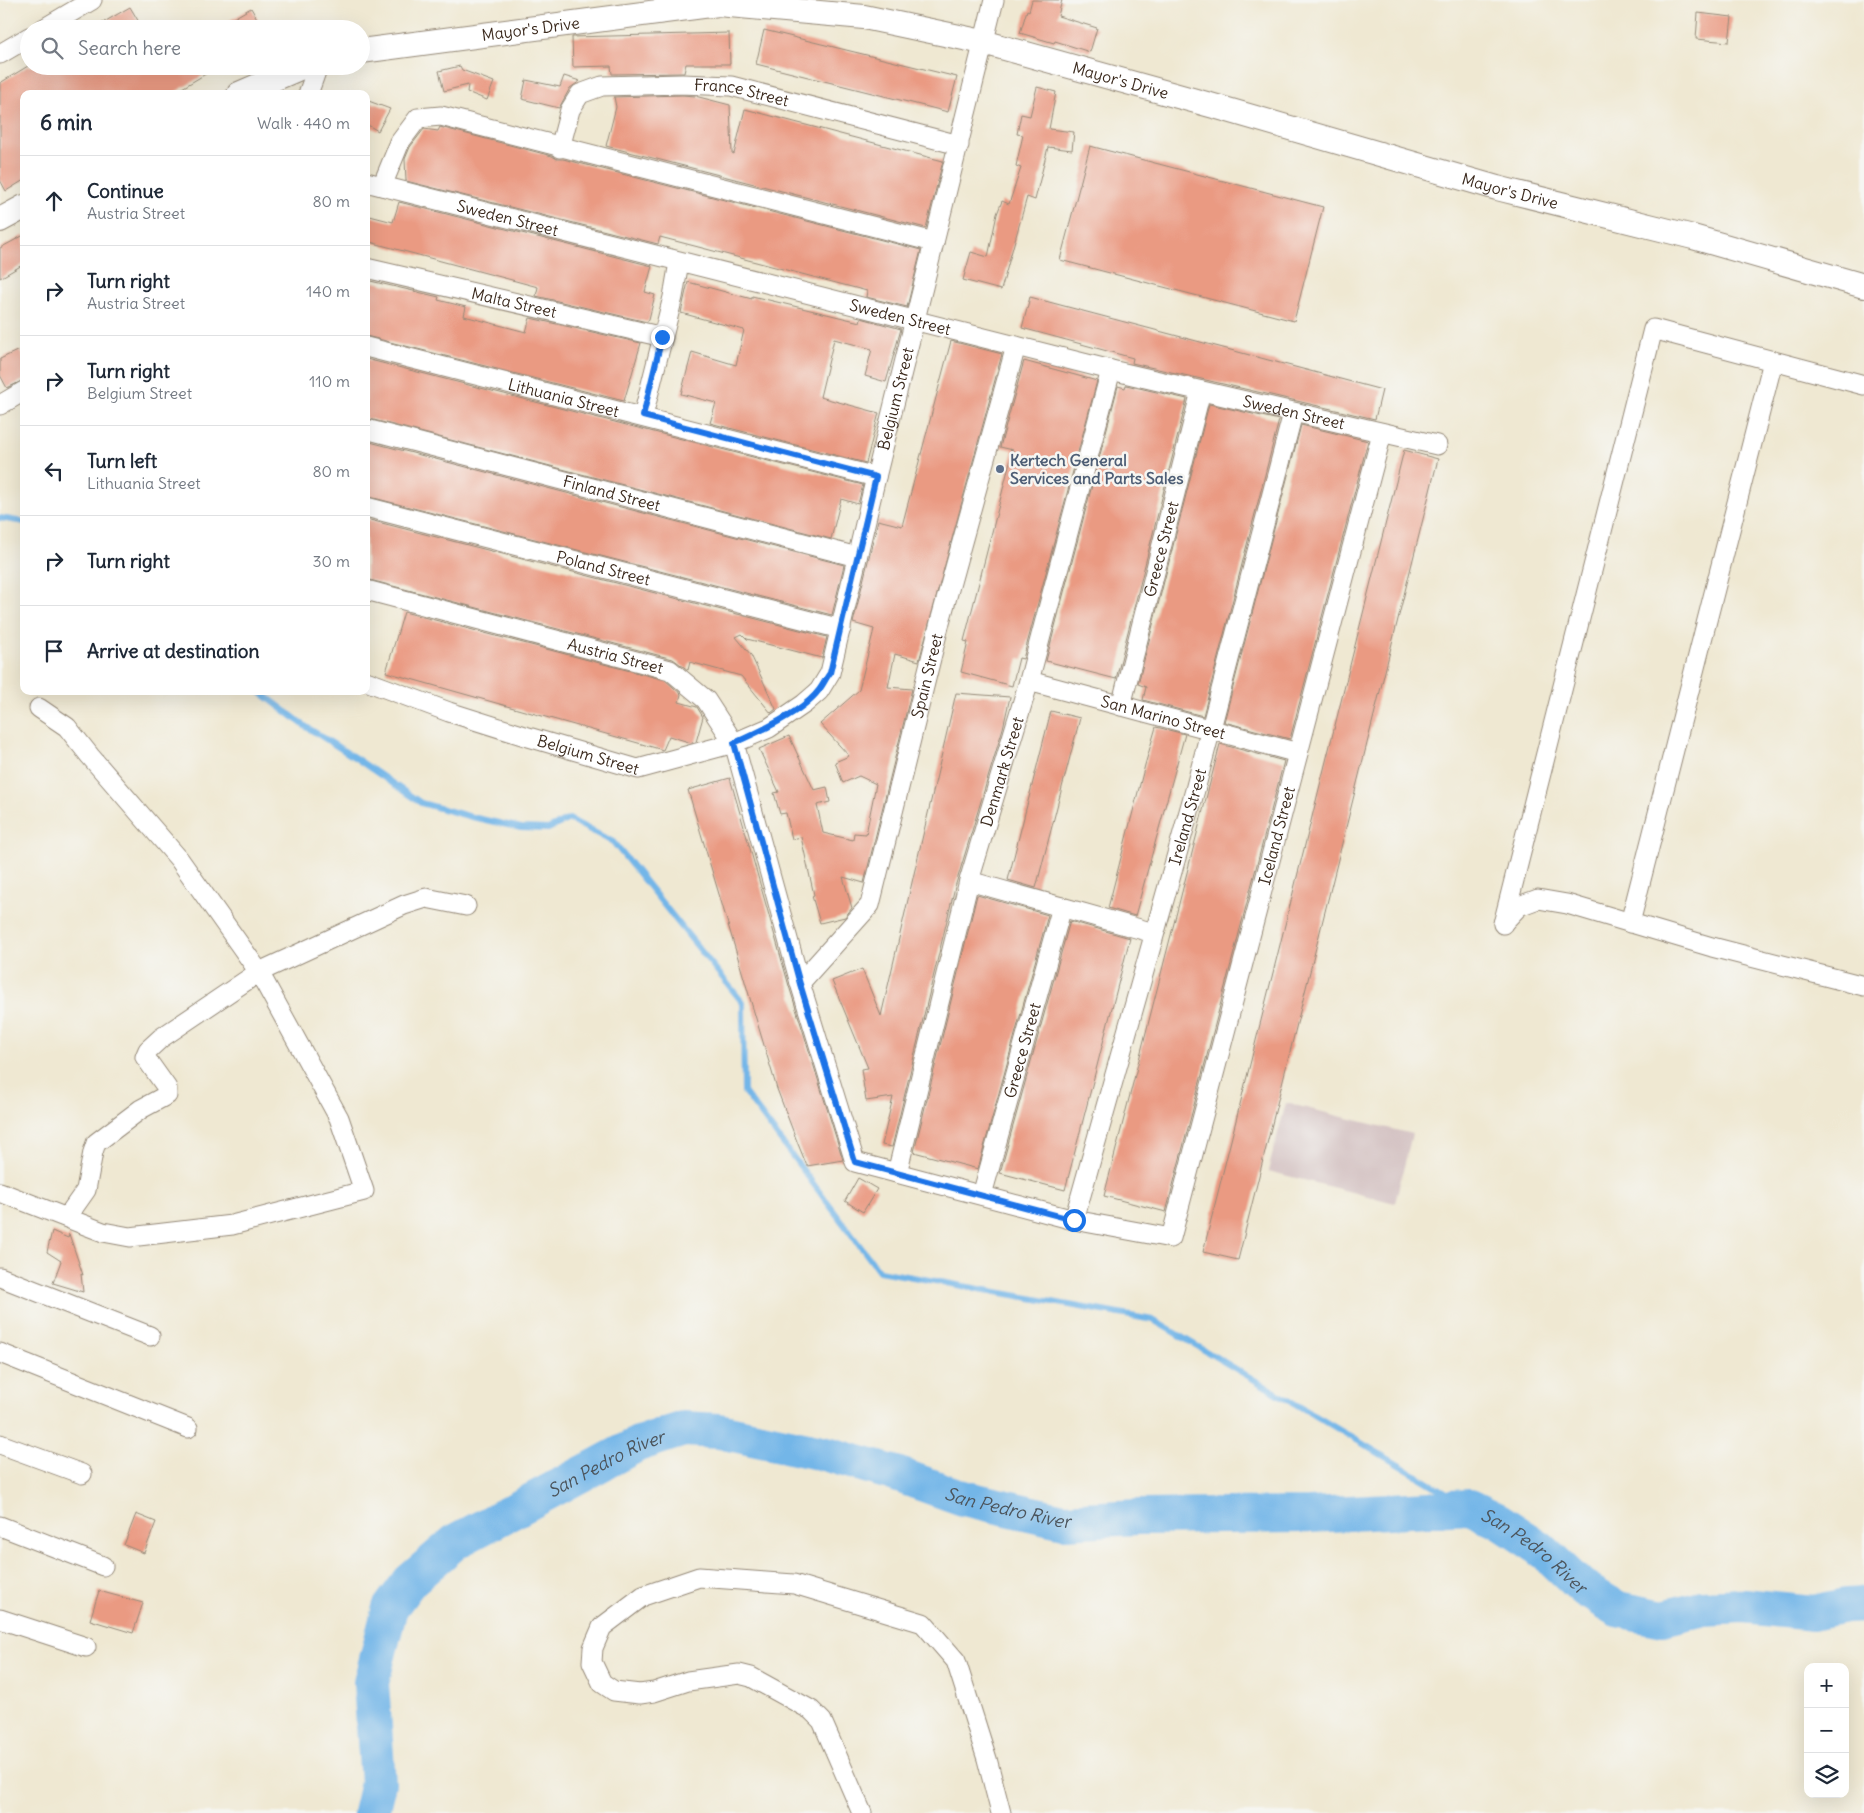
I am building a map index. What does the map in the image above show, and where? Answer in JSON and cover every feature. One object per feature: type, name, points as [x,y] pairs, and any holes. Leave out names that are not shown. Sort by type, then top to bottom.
[{"type":"street","points":[[59,20],[92,0]]},
{"type":"street","name":"Belgium Street","points":[[370,682],[459,715],[638,769],[734,743],[769,728],[804,704],[819,691],[830,673],[914,320],[994,0]]},
{"type":"street","name":"Mayor's Drive","points":[[370,49],[718,4],[864,17],[983,42],[1212,105],[1497,188],[1693,238],[1864,286]]},
{"type":"street","points":[[0,54],[20,42]]},
{"type":"street","points":[[248,90],[283,75]]},
{"type":"street","points":[[309,90],[315,75]]},
{"type":"street","name":"France Street","points":[[560,148],[570,110],[580,94],[602,86],[682,84],[731,86],[959,145]]},
{"type":"street","points":[[374,184],[400,142],[418,118],[441,116],[560,148],[934,242]]},
{"type":"street","name":"Sweden Street","points":[[374,184],[1111,370],[1293,413],[1437,444]]},
{"type":"street","points":[[0,220],[20,208]]},
{"type":"street","points":[[643,416],[673,297],[679,262]]},
{"type":"street","name":"Malta Street","points":[[370,269],[662,337]]},
{"type":"street","points":[[1864,385],[1653,329],[1502,924],[1519,906],[1538,899],[1567,904],[1712,947],[1864,986]]},
{"type":"street","name":"Spain Street","points":[[800,984],[870,905],[940,622],[1016,346]]},
{"type":"street","name":"Lithuania Street","points":[[370,348],[643,416],[876,477]]},
{"type":"street","points":[[1630,923],[1774,361]]},
{"type":"street","name":"Denmark Street","points":[[897,1173],[969,881],[1029,681],[1111,370]]},
{"type":"street","name":"Greece Street","points":[[1121,706],[1201,391]]},
{"type":"street","points":[[0,405],[20,393]]},
{"type":"street","name":"Ireland Street","points":[[1074,1220],[1210,731],[1293,413]]},
{"type":"street","name":"Finland Street","points":[[370,430],[857,557]]},
{"type":"street","name":"Iceland Street","points":[[1172,1238],[1382,433]]},
{"type":"street","name":"Poland Street","points":[[370,508],[840,629]]},
{"type":"street","name":"Austria Street","points":[[370,591],[670,670],[706,700],[734,743],[800,984],[855,1162],[1074,1220],[1172,1238]]},
{"type":"street","name":"San Marino Street","points":[[1029,681],[1210,731],[1298,753]]},
{"type":"street","points":[[0,1192],[103,1232],[130,1237],[232,1225],[364,1191],[339,1118],[259,972],[179,859],[90,756],[68,727],[40,708]]},
{"type":"street","points":[[969,881],[1154,932]]},
{"type":"street","points":[[67,1217],[86,1190],[92,1152],[96,1143],[141,1109],[167,1095],[168,1088],[146,1057],[148,1050],[161,1038],[259,972],[404,905],[426,898],[466,906]]},
{"type":"street","name":"Greece Street","points":[[982,1195],[1062,907]]},
{"type":"street","points":[[0,1277],[150,1336]]},
{"type":"street","points":[[0,1353],[188,1428]]},
{"type":"street","points":[[0,1444],[82,1474]]},
{"type":"street","points":[[0,1526],[103,1566]]},
{"type":"street","points":[[862,1813],[822,1721],[810,1710],[751,1677],[739,1674],[688,1680],[640,1694],[614,1691],[602,1683],[592,1662],[593,1648],[602,1626],[643,1596],[699,1577],[794,1584],[924,1623],[956,1661],[987,1759],[1001,1813]]},
{"type":"street","points":[[0,1619],[86,1647]]},
{"type":"shaded area","points":[[1286,1103],[1412,1134],[1395,1203],[1268,1171]]},
{"type":"building","points":[[1032,0],[1062,0],[1058,16],[1097,28],[1090,52],[1020,33]]},
{"type":"building","points":[[130,7],[138,20],[108,20]]},
{"type":"building","points":[[251,8],[258,20],[230,20]]},
{"type":"building","points":[[1698,13],[1732,17],[1729,42],[1696,39]]},
{"type":"building","points":[[764,30],[957,77],[948,112],[756,64]]},
{"type":"building","points":[[729,33],[730,64],[686,64],[684,73],[612,74],[611,66],[573,67],[572,37]]},
{"type":"building","points":[[460,66],[462,70],[494,82],[487,100],[467,92],[468,85],[444,91],[439,71]]},
{"type":"building","points":[[20,71],[20,75],[204,75],[179,90],[20,90],[20,182],[6,191],[0,180],[0,83]]},
{"type":"building","points":[[564,76],[580,81],[570,88],[559,108],[522,99],[526,80],[560,87]]},
{"type":"building","points":[[1037,87],[1056,92],[1049,129],[1074,132],[1072,150],[1048,147],[1035,200],[1027,197],[1001,290],[963,280],[971,252],[988,257],[997,214],[1002,201],[1009,204],[1021,168],[1016,166],[1023,135],[1017,134],[1021,114],[1030,116]]},
{"type":"building","points":[[695,96],[730,105],[732,153],[734,154],[745,109],[943,161],[926,228],[606,146],[616,107],[614,97]]},
{"type":"building","points":[[370,102],[390,109],[378,131],[370,126]]},
{"type":"building","points":[[440,127],[552,156],[557,159],[921,250],[907,307],[866,297],[867,291],[660,237],[658,244],[406,181],[405,159],[410,147],[424,129],[438,131]]},
{"type":"building","points":[[1090,146],[1323,207],[1294,321],[1060,260]]},
{"type":"building","points":[[399,202],[652,266],[645,292],[655,295],[649,319],[647,322],[536,296],[538,287],[370,242],[370,216],[393,222]]},
{"type":"building","points":[[20,237],[20,266],[0,278],[0,248]]},
{"type":"building","points":[[370,281],[439,297],[438,300],[466,307],[464,316],[526,332],[530,318],[641,343],[624,401],[370,337]]},
{"type":"building","points":[[688,282],[752,299],[752,296],[860,322],[861,318],[901,329],[886,382],[865,376],[872,349],[834,339],[820,397],[879,413],[866,463],[710,423],[716,403],[681,394],[692,352],[736,365],[744,330],[681,313]]},
{"type":"building","points":[[1030,297],[1382,390],[1375,419],[1132,363],[1133,358],[1022,328]]},
{"type":"building","points":[[951,341],[1002,354],[919,661],[895,654],[888,687],[912,689],[864,883],[843,877],[852,908],[845,917],[820,923],[812,896],[814,895],[801,837],[792,839],[786,813],[780,814],[774,793],[779,792],[759,749],[789,736],[814,790],[827,787],[830,802],[817,805],[823,833],[853,840],[854,833],[866,834],[876,784],[859,776],[843,783],[835,762],[849,756],[820,724],[859,690],[874,629],[853,623],[878,520],[902,526]]},
{"type":"building","points":[[19,350],[20,382],[7,388],[0,375],[0,359]]},
{"type":"building","points":[[370,360],[863,485],[858,504],[841,499],[831,539],[370,419]]},
{"type":"building","points":[[1024,361],[1097,381],[1023,659],[1019,658],[1012,686],[961,672],[968,642],[964,641],[1013,450],[1000,447]]},
{"type":"building","points":[[1126,385],[1187,399],[1116,679],[1046,661],[1118,386],[1125,388]]},
{"type":"building","points":[[1209,404],[1279,420],[1203,716],[1143,700],[1146,687],[1138,684]]},
{"type":"building","points":[[1301,425],[1368,441],[1290,739],[1224,722]]},
{"type":"building","points":[[370,442],[844,565],[832,615],[370,497]]},
{"type":"building","points":[[1404,450],[1438,459],[1238,1260],[1203,1252]]},
{"type":"building","points":[[370,520],[827,637],[822,658],[747,639],[742,634],[736,637],[751,655],[776,709],[771,713],[741,676],[690,662],[688,670],[673,659],[370,580]]},
{"type":"building","points":[[404,612],[665,680],[681,694],[679,702],[697,707],[703,717],[696,742],[692,743],[669,736],[663,750],[386,672]]},
{"type":"building","points":[[956,693],[1010,697],[1003,728],[955,887],[892,1147],[882,1145],[893,1097],[866,1101],[861,1069],[868,1068],[832,981],[862,969],[881,1016]]},
{"type":"building","points":[[1051,711],[1080,718],[1036,888],[1008,880]]},
{"type":"building","points":[[1156,727],[1185,734],[1135,916],[1108,908]]},
{"type":"building","points":[[1220,744],[1284,761],[1166,1212],[1104,1196]]},
{"type":"building","points":[[730,778],[789,986],[843,1160],[807,1166],[777,1089],[688,790]]},
{"type":"building","points":[[977,895],[1048,915],[978,1169],[914,1152]]},
{"type":"building","points":[[1070,921],[1130,938],[1065,1190],[1000,1173]]},
{"type":"building","points":[[858,1178],[877,1189],[863,1212],[845,1201]]},
{"type":"building","points":[[52,1231],[68,1238],[69,1234],[83,1275],[81,1274],[83,1292],[53,1283],[61,1261],[47,1252]]},
{"type":"building","points":[[136,1514],[156,1522],[144,1553],[124,1545]]},
{"type":"building","points":[[99,1591],[143,1603],[133,1633],[90,1620]]},
{"type":"waterway","points":[[0,518],[20,521]]},
{"type":"waterway","points":[[264,695],[305,726],[421,803],[521,828],[548,829],[569,819],[613,842],[743,1003],[744,1092],[879,1271],[1153,1320],[1470,1507]]},
{"type":"waterway","name":"San Pedro River","points":[[371,1813],[378,1783],[371,1683],[390,1608],[410,1581],[455,1542],[638,1444],[684,1429],[719,1431],[827,1454],[893,1473],[963,1498],[1064,1521],[1138,1517],[1309,1515],[1470,1507],[1499,1521],[1540,1548],[1581,1587],[1618,1609],[1663,1618],[1703,1608],[1743,1606],[1813,1613],[1846,1606],[1864,1605]]},
{"type":"place","name":"Kertech General Services and Parts Sales","points":[[1000,469]]},
{"type":"route","points":[[662,337],[643,416],[876,477],[830,673],[819,691],[804,704],[769,728],[734,743],[800,984],[855,1162],[1074,1220]]}]
